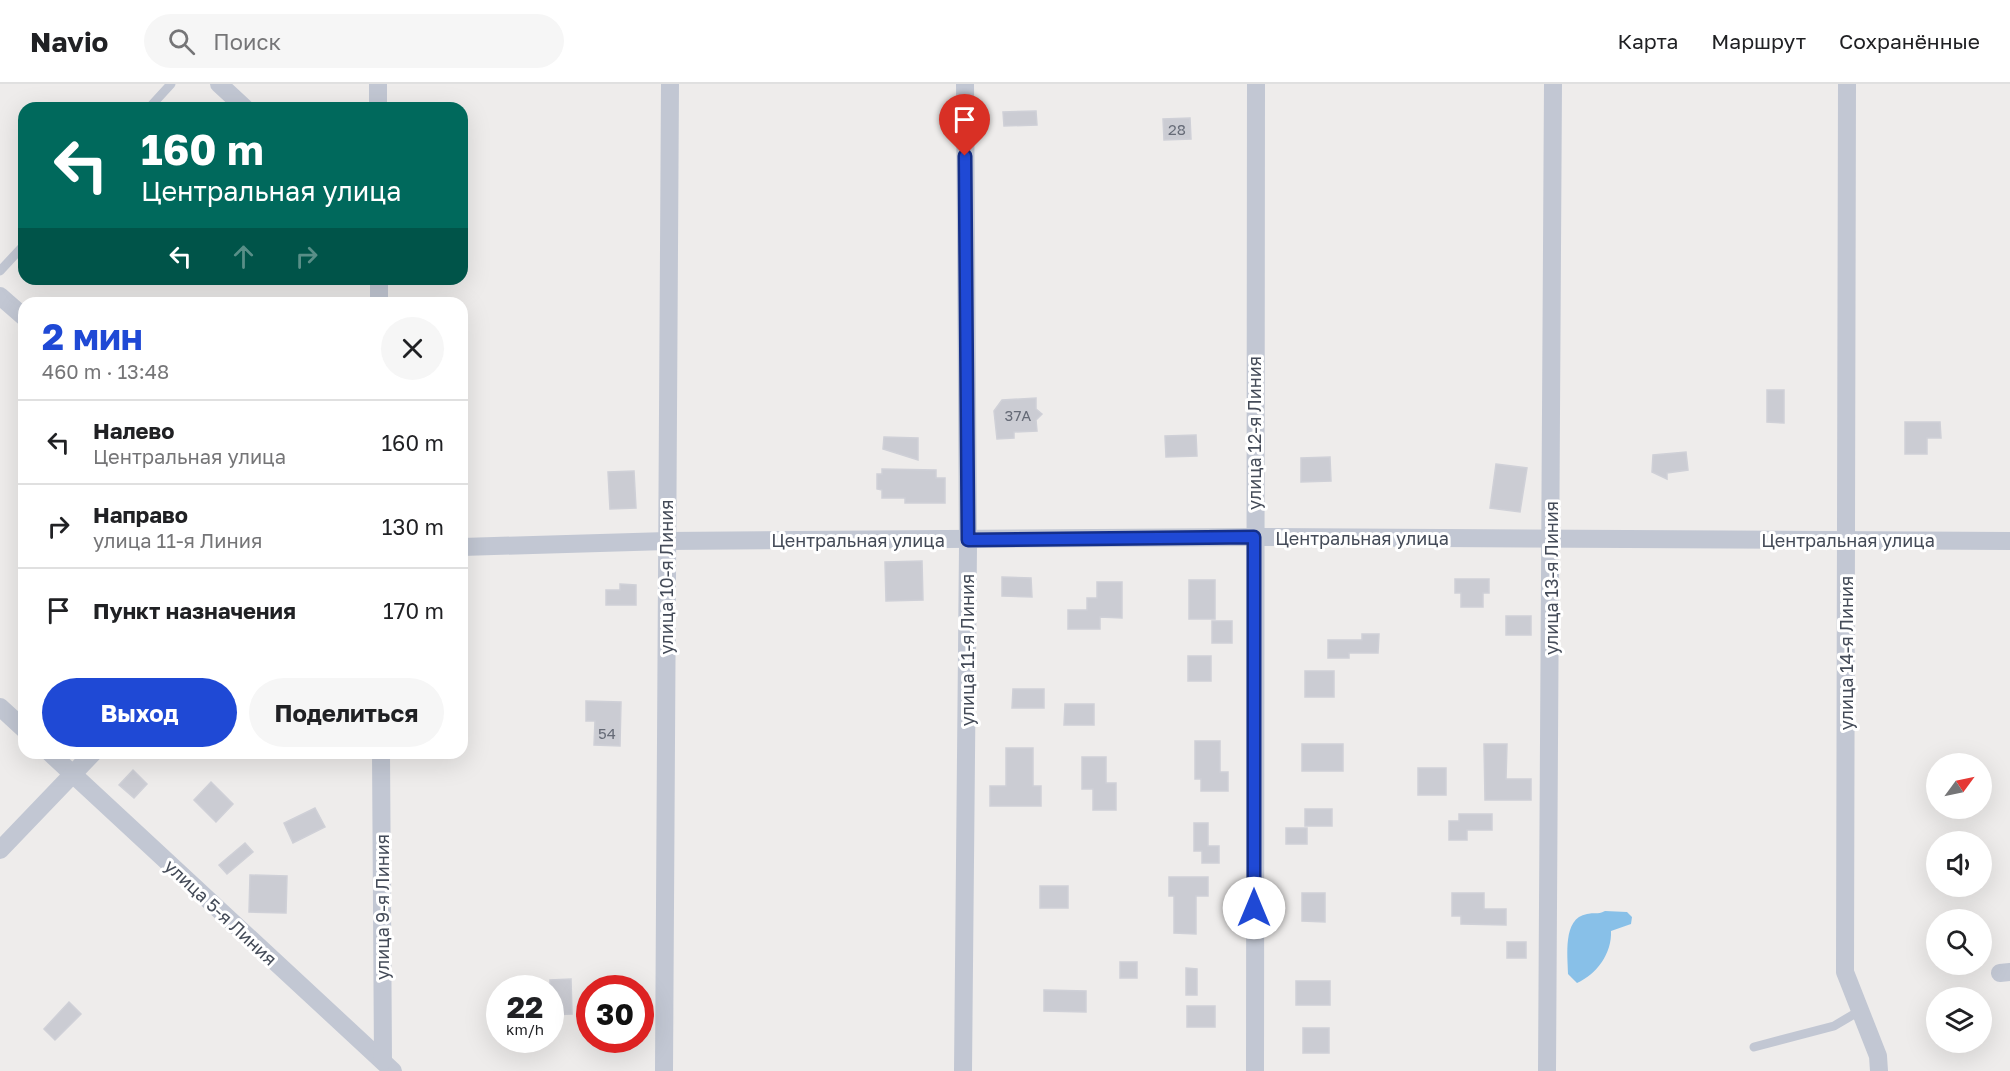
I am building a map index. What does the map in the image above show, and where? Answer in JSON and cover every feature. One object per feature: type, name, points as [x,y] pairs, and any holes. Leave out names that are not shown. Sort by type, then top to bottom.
[{"type":"street","points":[[219,84],[238,102]]},
{"type":"street","points":[[378,84],[378,102]]},
{"type":"street","name":"улица 10-я Линия","points":[[664,1071],[670,84]]},
{"type":"street","name":"улица 11-я Линия","points":[[963,1071],[968,540],[965,84]]},
{"type":"street","name":"улица 12-я Линия","points":[[1255,1071],[1256,84]]},
{"type":"street","name":"улица 13-я Линия","points":[[1547,1071],[1553,84]]},
{"type":"street","name":"улица 14-я Линия","points":[[1847,84],[1845,972],[1878,1056],[1879,1071]]},
{"type":"street","points":[[0,296],[18,312]]},
{"type":"street","name":"Центральная улица","points":[[468,548],[667,542],[1254,537],[2010,541]]},
{"type":"street","points":[[0,707],[18,724]]},
{"type":"street","name":"улица 5-я Линия","points":[[56,759],[388,1066]]},
{"type":"street","points":[[0,850],[87,759]]},
{"type":"street","name":"улица 9-я Линия","points":[[381,759],[388,1066]]},
{"type":"lane","points":[[154,102],[171,84]]},
{"type":"lane","points":[[0,271],[18,252]]},
{"type":"lane","points":[[1754,1047],[1834,1026],[1861,1010]]},
{"type":"water","points":[[1605,911],[1627,912],[1632,917],[1631,924],[1611,931],[1609,947],[1602,962],[1591,974],[1577,983],[1568,974],[1567,949],[1570,930],[1579,917]]},
{"type":"building","points":[[1036,111],[1037,125],[1004,126],[1003,112]]},
{"type":"building","points":[[1190,118],[1191,139],[1164,140],[1163,119]]},
{"type":"building","points":[[1767,390],[1784,390],[1784,423],[1767,422]]},
{"type":"building","points":[[1036,398],[1036,409],[1042,414],[1036,420],[1037,431],[1014,432],[1014,438],[997,439],[994,411],[1002,400]]},
{"type":"building","points":[[1905,422],[1940,422],[1941,438],[1927,438],[1927,454],[1905,454]]},
{"type":"building","points":[[1196,435],[1197,456],[1166,457],[1165,436]]},
{"type":"building","points":[[884,437],[918,438],[918,460],[883,449]]},
{"type":"building","points":[[1686,452],[1688,470],[1667,473],[1667,479],[1652,472],[1653,455]]},
{"type":"building","points":[[1330,457],[1331,481],[1301,482],[1301,458]]},
{"type":"building","points":[[1496,464],[1527,468],[1520,512],[1490,508]]},
{"type":"building","points":[[882,469],[936,470],[936,478],[945,478],[945,503],[905,503],[905,498],[882,498],[882,490],[877,489],[877,474],[882,474]]},
{"type":"building","points":[[634,471],[636,508],[610,509],[608,472]]},
{"type":"building","points":[[922,561],[923,600],[886,601],[885,562]]},
{"type":"building","points":[[1002,577],[1031,578],[1032,597],[1002,596]]},
{"type":"building","points":[[1455,579],[1489,579],[1489,593],[1483,593],[1483,607],[1461,607],[1461,593],[1455,593]]},
{"type":"building","points":[[1189,580],[1215,580],[1215,619],[1189,619]]},
{"type":"building","points":[[1097,582],[1122,582],[1122,618],[1100,617],[1100,629],[1068,629],[1068,610],[1087,610],[1087,598],[1097,598]]},
{"type":"building","points":[[620,584],[636,585],[636,605],[606,605],[606,590],[620,590]]},
{"type":"building","points":[[1506,616],[1531,616],[1531,635],[1506,635]]},
{"type":"building","points":[[1212,621],[1232,621],[1232,643],[1212,643]]},
{"type":"building","points":[[1362,634],[1379,634],[1378,653],[1349,653],[1349,658],[1328,658],[1328,640],[1362,640]]},
{"type":"building","points":[[1188,656],[1211,656],[1211,681],[1188,681]]},
{"type":"building","points":[[1305,671],[1334,671],[1334,697],[1305,697]]},
{"type":"building","points":[[1013,689],[1044,689],[1044,708],[1012,708]]},
{"type":"building","points":[[586,701],[621,702],[620,746],[594,745],[595,721],[586,721]]},
{"type":"building","points":[[1065,704],[1094,704],[1094,725],[1064,725]]},
{"type":"building","points":[[1195,741],[1220,741],[1220,772],[1228,772],[1228,791],[1201,791],[1201,779],[1195,779]]},
{"type":"building","points":[[1302,744],[1343,744],[1343,771],[1302,771]]},
{"type":"building","points":[[1484,744],[1507,744],[1506,779],[1531,779],[1531,800],[1485,800]]},
{"type":"building","points":[[1006,748],[1033,748],[1033,786],[1041,786],[1041,806],[990,806],[990,786],[1006,786]]},
{"type":"building","points":[[1082,757],[1106,757],[1106,783],[1116,783],[1116,810],[1093,810],[1093,789],[1082,789]]},
{"type":"building","points":[[1418,768],[1446,768],[1446,795],[1418,795]]},
{"type":"building","points":[[133,770],[147,784],[134,798],[119,785]]},
{"type":"building","points":[[211,782],[233,804],[216,822],[194,800]]},
{"type":"building","points":[[315,808],[325,827],[293,843],[284,823]]},
{"type":"building","points":[[1305,809],[1332,809],[1332,826],[1305,826]]},
{"type":"building","points":[[1459,814],[1492,814],[1492,830],[1467,830],[1467,840],[1449,840],[1449,821],[1459,821]]},
{"type":"building","points":[[1194,823],[1208,823],[1208,846],[1219,846],[1219,863],[1202,863],[1202,851],[1194,851]]},
{"type":"building","points":[[1286,828],[1307,828],[1307,844],[1286,844]]},
{"type":"building","points":[[245,843],[253,852],[227,874],[219,865]]},
{"type":"building","points":[[250,875],[287,876],[286,913],[249,912]]},
{"type":"building","points":[[1169,877],[1208,877],[1208,896],[1196,896],[1196,934],[1174,933],[1174,896],[1169,896]]},
{"type":"building","points":[[1040,886],[1068,886],[1068,908],[1040,908]]},
{"type":"building","points":[[1302,893],[1325,893],[1325,922],[1302,921]]},
{"type":"building","points":[[1452,893],[1484,893],[1484,909],[1506,909],[1506,925],[1461,924],[1461,916],[1452,916]]},
{"type":"building","points":[[1507,942],[1526,942],[1526,958],[1507,958]]},
{"type":"building","points":[[1120,962],[1137,962],[1137,978],[1120,978]]},
{"type":"building","points":[[1186,968],[1197,969],[1197,995],[1186,995]]},
{"type":"building","points":[[564,979],[571,979],[572,1014],[564,1014]]},
{"type":"building","points":[[1296,981],[1330,981],[1330,1005],[1296,1005]]},
{"type":"building","points":[[1044,990],[1086,991],[1086,1012],[1044,1011]]},
{"type":"building","points":[[69,1002],[81,1014],[55,1040],[44,1029]]},
{"type":"building","points":[[1187,1006],[1215,1006],[1215,1027],[1187,1027]]},
{"type":"building","points":[[1303,1028],[1329,1028],[1329,1053],[1303,1053]]},
{"type":"route","points":[[965,156],[968,540],[1254,537],[1254,908]]}]
